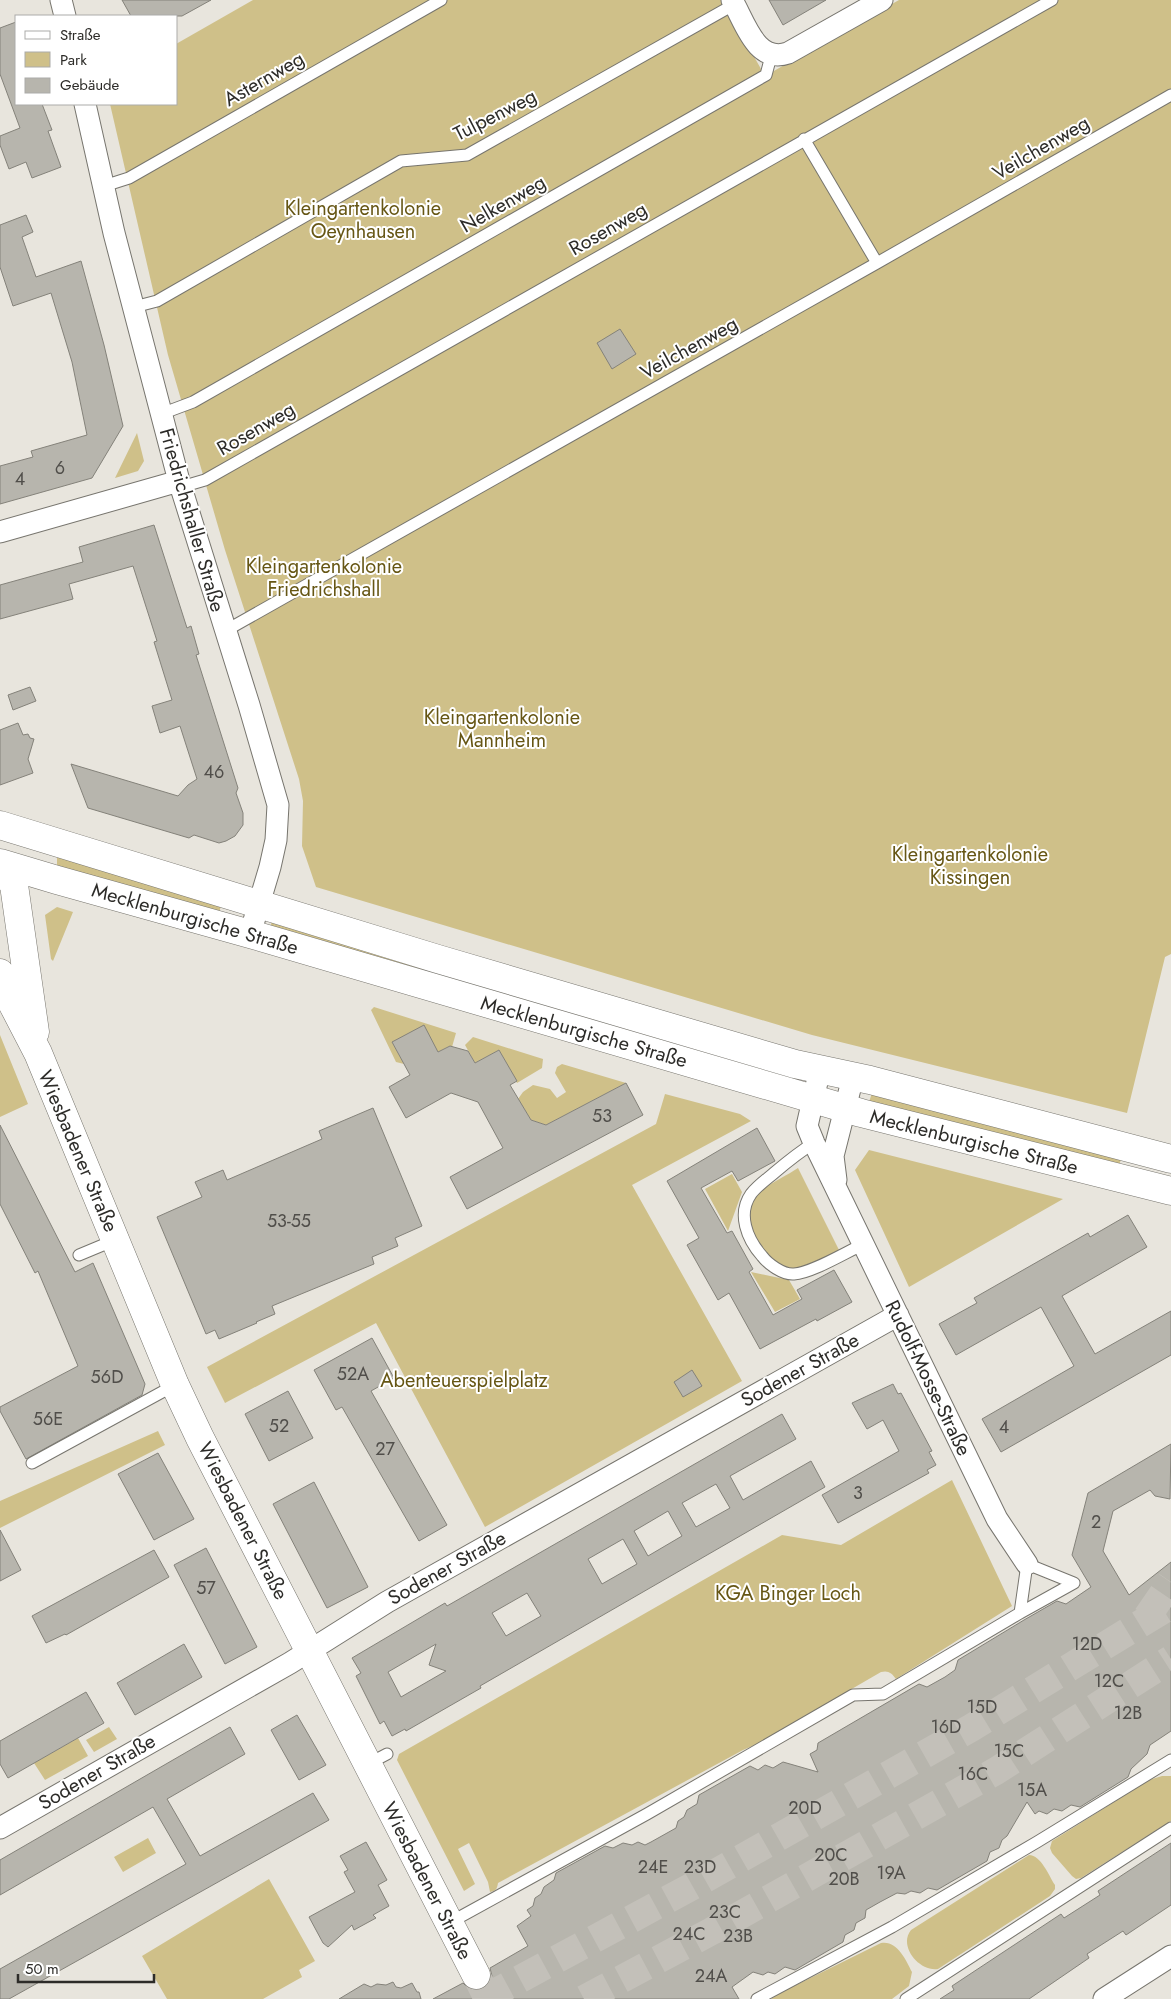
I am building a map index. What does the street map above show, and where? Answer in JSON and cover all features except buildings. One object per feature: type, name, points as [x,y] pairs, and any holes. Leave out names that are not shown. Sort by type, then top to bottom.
[{"type":"main road","name":"Mecklenburgische Straße","points":[[3,826],[258,905],[795,1064],[853,1077],[1147,1164],[1171,1191]]},
{"type":"main road","points":[[0,854],[3,826]]},
{"type":"main road","name":"Mecklenburgische Straße","points":[[0,864],[250,934],[911,1127],[1147,1164]]},
{"type":"main road","name":"Wiesbadener Straße","points":[[0,864],[14,884],[38,1053]]},
{"type":"main road","name":"Wiesbadener Straße","points":[[0,973],[11,1001],[38,1053],[175,1385],[200,1438],[310,1651],[377,1759],[449,1923],[476,1975]]},
{"type":"street","points":[[61,0],[65,15]]},
{"type":"street","points":[[733,2],[759,48],[771,56],[780,56],[788,54],[882,0]]},
{"type":"street","name":"Friedrichshaller Straße","points":[[85,105],[134,307],[180,484],[278,805],[276,840],[250,934]]},
{"type":"street","points":[[0,532],[180,484]]},
{"type":"street","name":"Rudolf-Mosse-Straße","points":[[820,1069],[807,1126],[814,1143],[997,1519],[1027,1564]]},
{"type":"street","name":"Rudolf-Mosse-Straße","points":[[837,1188],[833,1156],[853,1077]]},
{"type":"street","name":"Sodener Straße","points":[[0,1828],[310,1651],[387,1602],[898,1316]]},
{"type":"street","points":[[1104,1999],[1171,1956]]},
{"type":"lane","name":"Asternweg","points":[[104,186],[129,178],[441,0]]},
{"type":"lane","name":"Rosenweg","points":[[180,484],[205,480],[1052,0]]},
{"type":"lane","name":"Tulpenweg","points":[[134,307],[157,301],[400,161],[467,154],[733,2]]},
{"type":"lane","name":"Nelkenweg","points":[[161,414],[194,402],[766,75],[771,56]]},
{"type":"lane","name":"Veilchenweg","points":[[225,631],[1171,95]]},
{"type":"lane","points":[[804,140],[877,263]]},
{"type":"lane","points":[[814,1143],[795,1155],[751,1194],[744,1209],[745,1227],[754,1247],[765,1261],[777,1269],[793,1274],[808,1270],[864,1244]]},
{"type":"lane","points":[[79,1255],[115,1240]]},
{"type":"lane","points":[[32,1463],[175,1385]]},
{"type":"lane","points":[[449,1923],[647,1814],[853,1695],[883,1694],[1020,1612],[1074,1583],[1027,1564],[1020,1612]]},
{"type":"lane","points":[[757,1999],[892,1927],[1171,1760]]},
{"type":"lane","points":[[906,1999],[1171,1828]]},
{"type":"green space","points":[[253,0],[722,0],[765,76],[899,0],[1171,0],[1171,954],[1165,957],[1127,1113],[812,1035],[316,887],[302,846],[303,801],[299,779],[225,550],[168,355],[110,105],[178,105],[178,43]]},
{"type":"green space","points":[[137,433],[144,461],[138,471],[115,478]]},
{"type":"green space","points":[[57,856],[221,904],[219,915],[57,866]]},
{"type":"green space","points":[[57,907],[73,912],[53,961],[51,959],[45,915]]},
{"type":"green space","points":[[272,921],[784,1070],[782,1079],[270,927]]},
{"type":"green space","points":[[374,1007],[456,1033],[452,1047],[450,1046],[438,1052],[392,1042],[404,1064],[396,1062],[371,1010]]},
{"type":"green space","points":[[0,1035],[28,1104],[0,1117]]},
{"type":"green space","points":[[473,1037],[543,1059],[542,1068],[517,1083],[499,1050],[475,1063],[465,1045]]},
{"type":"green space","points":[[562,1064],[626,1083],[546,1125],[531,1120],[518,1099],[523,1092],[533,1085],[550,1089],[557,1098],[566,1092],[555,1073],[557,1067]]},
{"type":"green space","points":[[872,1093],[1121,1159],[1119,1166],[869,1102]]},
{"type":"green space","name":"Abenteuerspielplatz","points":[[665,1094],[740,1114],[751,1121],[632,1185],[742,1381],[485,1527],[376,1323],[225,1403],[207,1367],[656,1124]]},
{"type":"green space","points":[[869,1150],[1063,1199],[909,1287],[855,1170]]},
{"type":"green space","points":[[798,1168],[839,1250],[805,1266],[792,1269],[780,1266],[764,1249],[752,1229],[749,1221],[749,1211],[752,1201],[758,1193]]},
{"type":"green space","points":[[732,1174],[742,1192],[728,1231],[705,1189]]},
{"type":"green space","points":[[751,1272],[789,1280],[800,1299],[775,1312]]},
{"type":"green space","points":[[158,1431],[165,1445],[0,1528],[0,1501]]},
{"type":"green space","name":"KGA Binger Loch","points":[[952,1480],[1012,1606],[896,1679],[886,1671],[881,1672],[757,1744],[498,1883],[494,1891],[490,1892],[488,1882],[469,1843],[458,1849],[475,1884],[464,1891],[397,1760],[399,1754],[782,1535],[841,1545]]},
{"type":"green space","points":[[109,1727],[117,1739],[94,1752],[86,1740]]},
{"type":"green space","points":[[78,1738],[88,1756],[45,1780],[34,1763]]},
{"type":"green space","points":[[1162,1776],[1171,1776],[1171,1821],[1081,1878],[1076,1879],[1072,1876],[1052,1853],[1050,1848],[1052,1841],[1149,1780]]},
{"type":"green space","points":[[148,1838],[156,1853],[123,1872],[114,1857]]},
{"type":"green space","points":[[1029,1855],[1041,1862],[1055,1885],[1055,1889],[1050,1896],[938,1969],[924,1966],[913,1957],[907,1943],[911,1930]]},
{"type":"green space","points":[[269,1879],[315,1961],[299,1970],[302,1977],[263,1999],[167,1999],[142,1956]]},
{"type":"green space","points":[[881,1943],[887,1943],[896,1948],[904,1957],[912,1972],[909,1986],[892,1999],[771,1999],[778,1994]]},
{"type":"tunnel","points":[[1147,1617],[1171,1582]]},
{"type":"tunnel","points":[[483,1999],[689,1888],[971,1728],[1171,1605]]},
{"type":"tunnel","points":[[584,1999],[712,1931],[996,1771],[1171,1659]]},
{"type":"tunnel","points":[[476,1975],[488,1999]]},
{"type":"park label","name":"Kleingartenkolonie Oeynhausen","points":[[363,220]]},
{"type":"park label","name":"Kleingartenkolonie Friedrichshall","points":[[324,578]]},
{"type":"park label","name":"Kleingartenkolonie Mannheim","points":[[502,728]]},
{"type":"park label","name":"Kleingartenkolonie Kissingen","points":[[970,866]]}]
